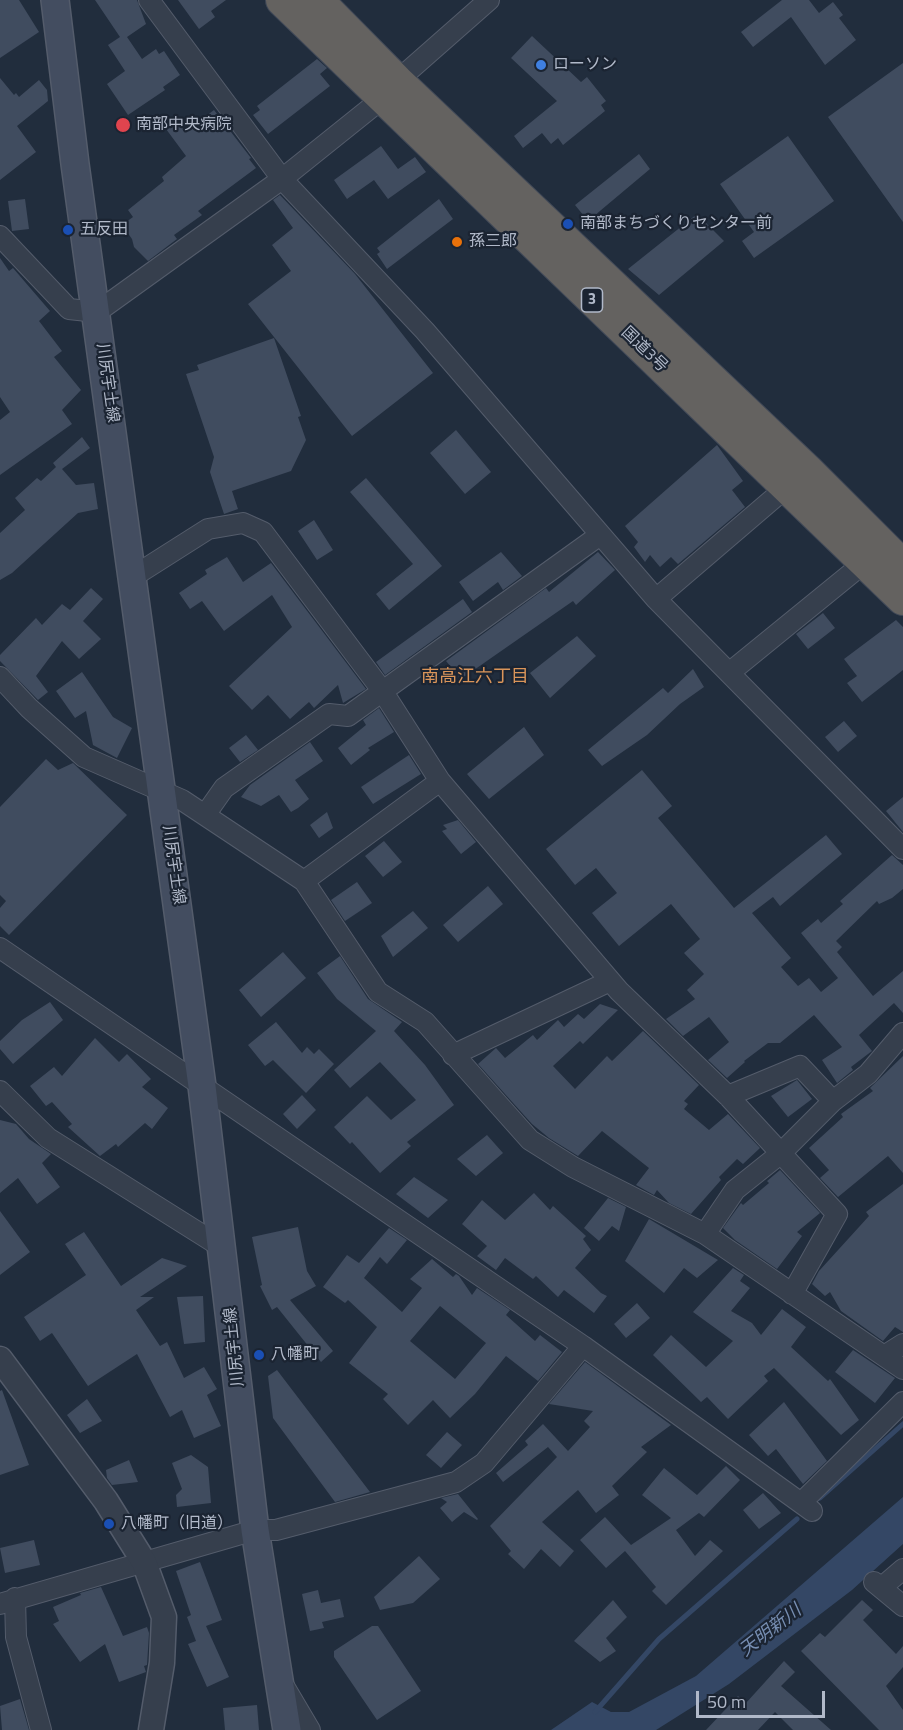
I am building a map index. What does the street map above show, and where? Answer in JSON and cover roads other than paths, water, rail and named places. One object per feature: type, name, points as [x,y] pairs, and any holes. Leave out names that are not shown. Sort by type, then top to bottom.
[{"type":"highway","name":"国道3号","points":[[282,0],[390,90],[796,479],[903,566]]},
{"type":"highway","name":"国道3号","points":[[317,0],[390,90]]},
{"type":"highway","name":"国道3号","points":[[796,479],[864,562],[903,599]]},
{"type":"main road","name":"川尻宇土線","points":[[55,0],[75,164],[134,576],[202,1086],[255,1530],[287,1730]]},
{"type":"street","points":[[149,0],[282,179],[425,332],[656,599],[903,849]]},
{"type":"street","points":[[2,240],[69,309],[97,312],[282,179],[390,90],[489,0]]},
{"type":"street","points":[[656,599],[796,479]]},
{"type":"street","points":[[134,576],[208,529],[243,524],[263,532],[381,690],[440,781],[610,981],[728,1096],[837,1214],[792,1294]]},
{"type":"street","points":[[205,815],[224,788],[329,714],[348,716],[381,690],[600,535]]},
{"type":"street","points":[[729,674],[864,562]]},
{"type":"street","points":[[0,677],[29,708],[84,757],[163,790],[304,881],[378,992],[425,1022],[530,1140],[573,1167],[705,1234],[903,1369]]},
{"type":"street","points":[[304,881],[440,781]]},
{"type":"street","points":[[0,948],[583,1346],[807,1506],[903,1402]]},
{"type":"street","points":[[453,1055],[610,981]]},
{"type":"street","points":[[705,1234],[735,1190],[780,1154],[833,1101],[868,1074],[903,1033]]},
{"type":"street","points":[[728,1096],[800,1066],[833,1101]]},
{"type":"street","points":[[0,1091],[48,1138],[223,1248]]},
{"type":"street","points":[[884,1356],[903,1344]]},
{"type":"street","points":[[41,1730],[8,1601],[255,1530],[276,1530],[456,1482],[484,1463],[583,1346]]},
{"type":"street","points":[[0,1359],[99,1493],[144,1562],[164,1617],[162,1663],[151,1730]]},
{"type":"street","points":[[903,1569],[878,1584],[903,1606]]},
{"type":"street","points":[[279,1678],[310,1730]]},
{"type":"water","name":"天明新川","points":[[903,1497],[903,1544],[852,1590],[729,1684],[656,1730],[551,1730],[592,1702],[611,1712],[629,1712],[696,1676]]},
{"type":"waterway","points":[[820,1498],[903,1424]]},
{"type":"waterway","points":[[595,1712],[659,1639],[797,1519]]},
{"type":"place","name":"ローソン","points":[[541,65]]},
{"type":"place","name":"南部中央病院","points":[[123,125]]},
{"type":"place","name":"南部まちづくりセンター前","points":[[568,224]]},
{"type":"place","name":"五反田","points":[[68,230]]},
{"type":"place","name":"孫三郎","points":[[457,242]]},
{"type":"place","name":"八幡町","points":[[259,1355]]},
{"type":"place","name":"八幡町（旧道）","points":[[109,1524]]},
{"type":"district","name":"南高江六丁目","points":[[475,678]]}]
